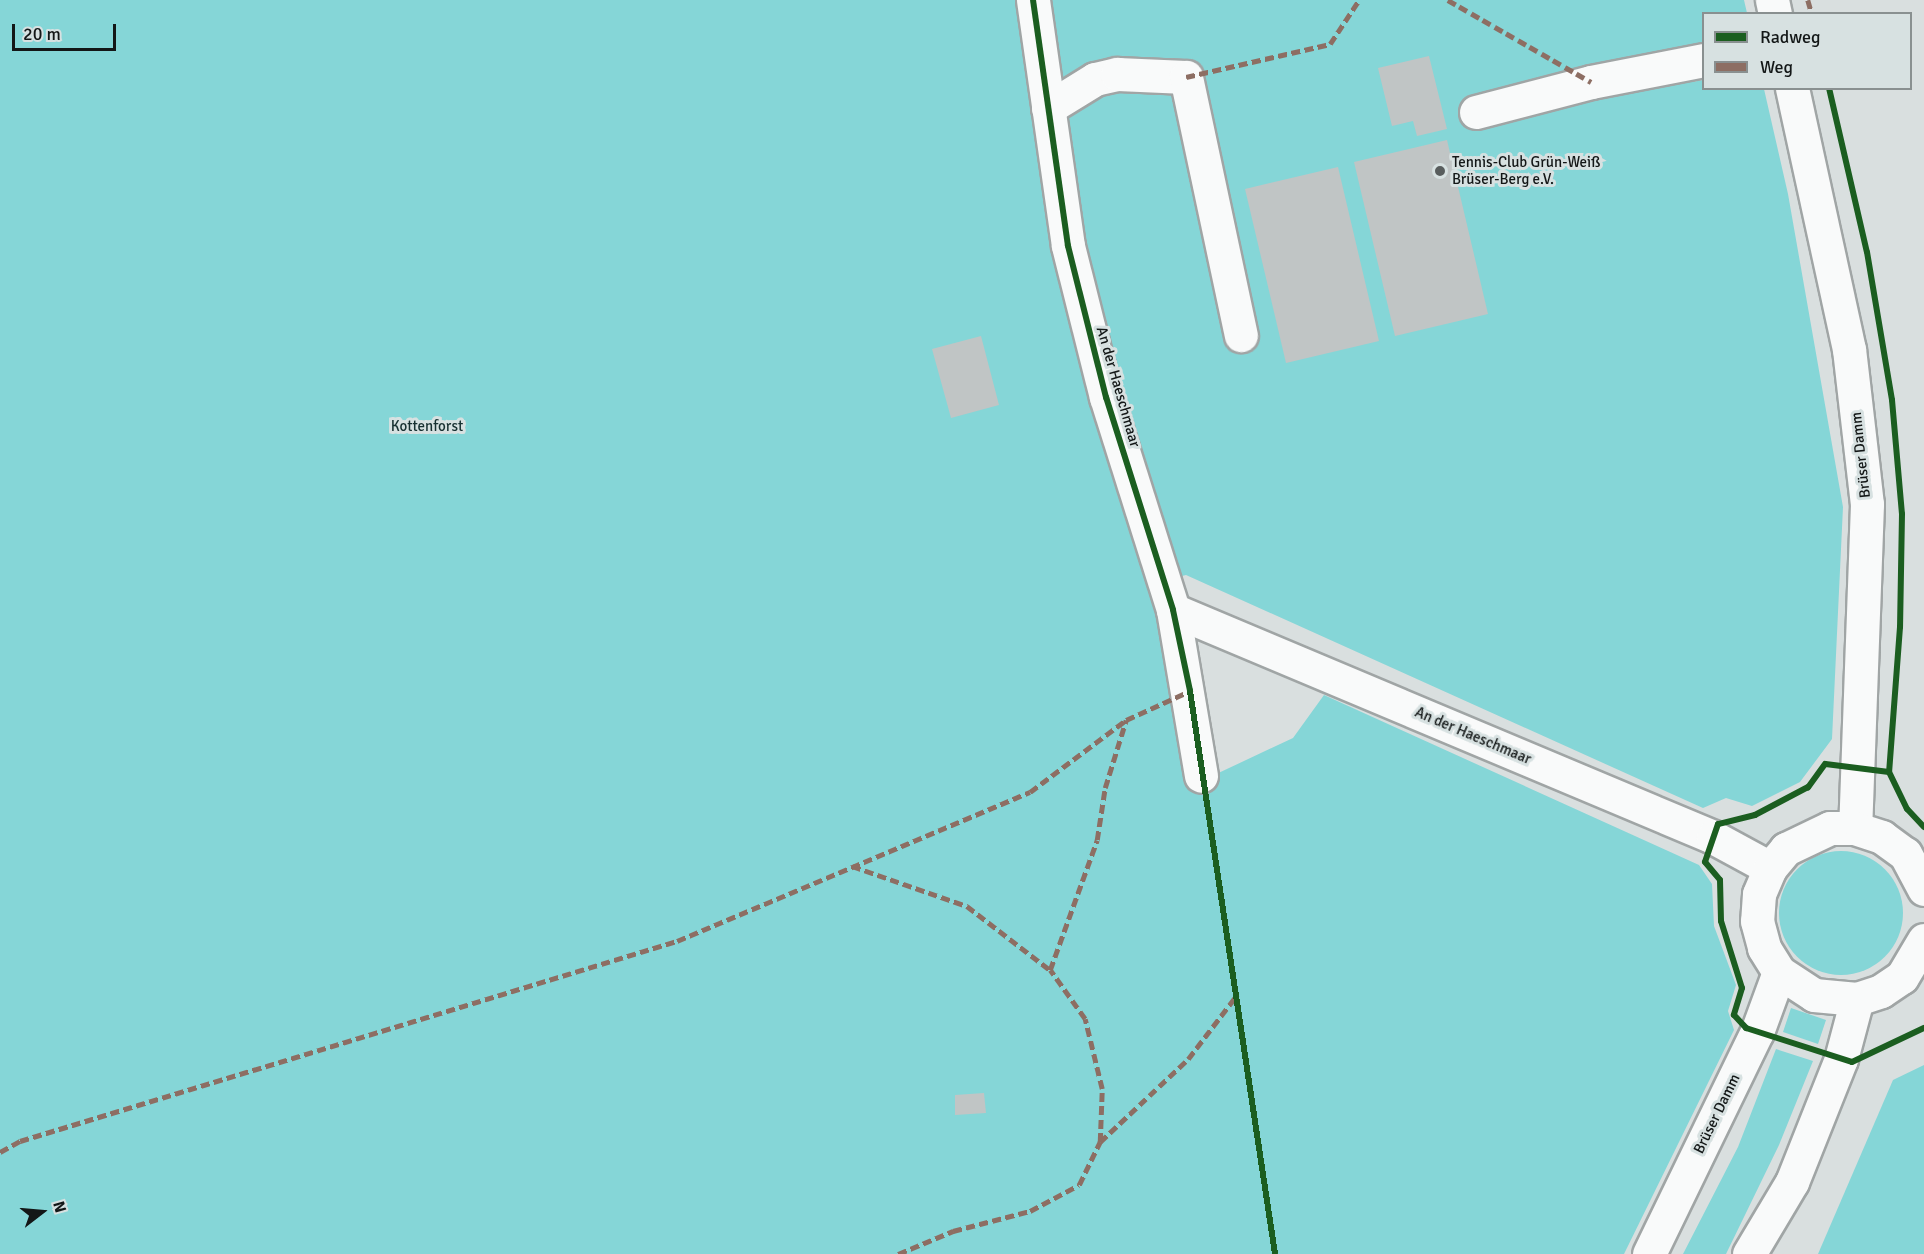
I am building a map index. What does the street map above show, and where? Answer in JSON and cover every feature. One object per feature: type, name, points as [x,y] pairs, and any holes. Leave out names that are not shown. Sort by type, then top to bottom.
[{"type":"street","name":"An der Haeschmaar","points":[[1033,0],[1047,108],[1071,258],[1106,397],[1173,610],[1201,776]]},
{"type":"street","points":[[1476,112],[1591,82],[1702,60]]},
{"type":"street","points":[[1047,108],[1095,79],[1117,74],[1186,77],[1241,335]]},
{"type":"street","name":"Brüser Damm","points":[[1792,90],[1849,349],[1867,504],[1855,828]]},
{"type":"street","name":"An der Haeschmaar","points":[[1173,610],[1713,837],[1770,868]]},
{"type":"street","points":[[1924,889],[1905,854],[1882,837],[1855,828],[1830,828],[1807,836],[1786,849],[1770,868],[1759,894],[1757,921],[1764,948],[1779,972],[1814,995],[1857,999],[1881,991],[1902,977],[1924,940]]},
{"type":"street","name":"Brüser Damm","points":[[1650,1254],[1757,1032],[1779,972]]},
{"type":"street","points":[[1749,1254],[1792,1182],[1841,1059],[1857,999]]},
{"type":"green space","name":"Kottenforst","points":[[0,0],[1744,0],[1747,12],[1702,12],[1702,45],[1682,64],[1692,82],[1702,80],[1702,90],[1764,90],[1788,194],[1843,507],[1832,739],[1800,782],[1752,806],[1726,798],[1703,808],[1186,575],[1149,584],[1178,698],[1212,776],[1293,738],[1324,695],[1699,865],[1712,884],[1714,926],[1736,985],[1728,1011],[1734,1030],[1624,1254],[0,1254]]},
{"type":"green space","points":[[1841,851],[1865,856],[1876,861],[1885,869],[1893,878],[1898,889],[1903,913],[1898,937],[1893,948],[1885,957],[1876,965],[1865,970],[1841,975],[1817,970],[1806,965],[1797,957],[1789,948],[1784,937],[1779,913],[1784,889],[1789,878],[1797,869],[1806,861],[1817,856]]},
{"type":"green space","points":[[1791,1008],[1826,1020],[1818,1044],[1783,1032]]},
{"type":"green space","points":[[1776,1049],[1813,1061],[1779,1145],[1726,1254],[1683,1254],[1738,1147]]},
{"type":"green space","points":[[1924,1065],[1924,1254],[1818,1254],[1893,1080]]},
{"type":"building","points":[[1429,56],[1447,129],[1417,136],[1413,121],[1392,126],[1378,68]]},
{"type":"building","points":[[1447,140],[1488,314],[1395,336],[1354,162]]},
{"type":"building","points":[[1338,167],[1379,341],[1286,363],[1245,189]]},
{"type":"building","points":[[981,336],[999,405],[951,418],[932,349]]},
{"type":"building","points":[[984,1093],[986,1113],[955,1115],[955,1095]]},
{"type":"marked path","points":[[1186,77],[1330,44],[1359,0]]},
{"type":"marked path","points":[[1448,0],[1591,82]]},
{"type":"marked path","points":[[1808,0],[1811,12]]},
{"type":"marked path","points":[[0,1152],[20,1141],[677,941],[1030,792],[1126,720],[1190,691]]},
{"type":"marked path","points":[[898,1254],[953,1231],[1030,1211],[1079,1185],[1100,1142],[1102,1089],[1085,1019],[1050,970],[1097,840],[1105,788],[1126,720]]},
{"type":"marked path","points":[[852,866],[967,906],[1050,970]]},
{"type":"marked path","points":[[1100,1142],[1188,1059],[1237,995]]},
{"type":"cycle path","points":[[1033,0],[1068,246],[1106,397],[1173,610],[1190,691],[1275,1254]]},
{"type":"cycle path","points":[[1829,90],[1867,252],[1892,400],[1902,514],[1900,627],[1889,772]]},
{"type":"cycle path","points":[[1924,827],[1907,809],[1889,772],[1825,764],[1808,787],[1755,815],[1718,824],[1705,862],[1720,880],[1721,921],[1742,988],[1734,1015],[1746,1028],[1852,1062],[1924,1028]]},
{"type":"place","name":"Tennis-Club Grün-Weiß Brüser-Berg e.V.","points":[[1440,171]]}]
